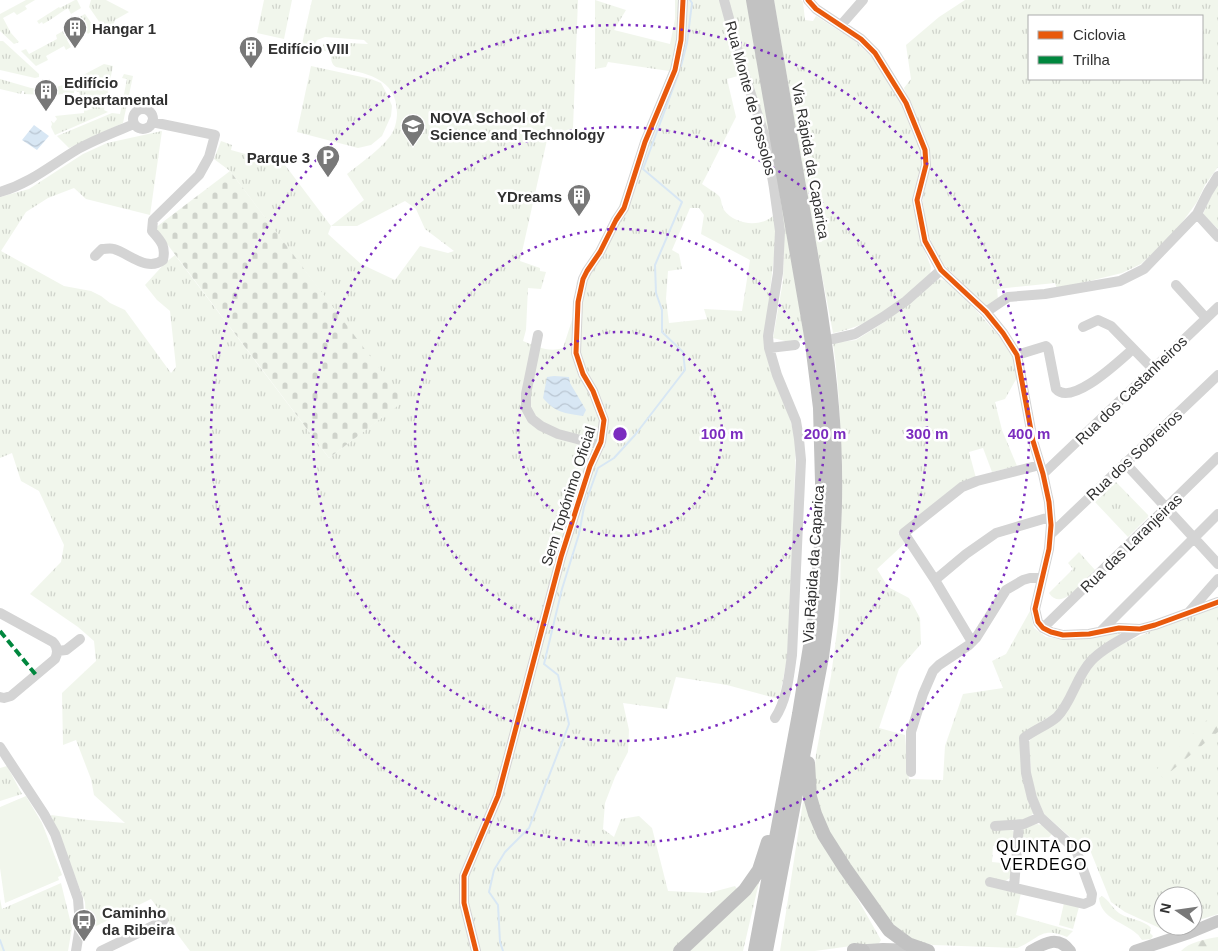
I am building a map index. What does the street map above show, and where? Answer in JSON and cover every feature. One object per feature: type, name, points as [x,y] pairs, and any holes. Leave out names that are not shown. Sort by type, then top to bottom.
[{"type":"highway","name":"Via Rápida da Caparica","points":[[753,0],[811,336],[820,408],[822,444],[822,532],[816,609],[800,714],[755,951]]},
{"type":"highway","name":"Via Rápida da Caparica","points":[[766,0],[825,338],[832,409],[835,482],[829,611],[806,747],[766,951]]},
{"type":"highway","points":[[806,747],[810,797],[824,835],[844,868],[889,930],[908,944],[928,951]]},
{"type":"highway","points":[[680,951],[745,890],[753,880],[759,870],[783,799]]},
{"type":"highway","points":[[854,950],[863,951]]},
{"type":"main road","points":[[1136,951],[1189,934],[1218,921]]},
{"type":"main road","points":[[1156,951],[1218,926]]},
{"type":"main road","points":[[1036,949],[1050,941],[1064,944],[1071,951]]},
{"type":"main road","points":[[850,951],[886,949],[933,951]]},
{"type":"street","name":"Sem Topónimo Oficial","points":[[476,951],[464,903],[464,876],[498,796],[560,557],[590,466],[600,444],[604,420],[583,374],[576,353],[578,302],[583,279],[624,208],[645,142],[675,70],[681,40],[683,0]]},
{"type":"street","name":"Rua Monte de Possolos","points":[[724,0],[744,73],[766,140],[780,231],[778,272],[768,336],[769,348],[777,375],[796,421],[801,460],[792,655],[788,685],[779,713],[775,718]]},
{"type":"street","points":[[808,0],[816,9],[861,39],[875,53],[906,103],[925,150],[926,165],[917,200],[925,241],[941,270],[986,312],[1018,355],[1033,441],[1041,469],[1050,517],[1051,534],[1049,549],[1035,609],[1038,622],[1043,628],[1051,632],[1077,636],[1119,628],[1140,629],[1155,626],[1218,602]]},
{"type":"street","points":[[841,25],[863,0]]},
{"type":"street","points":[[145,109],[150,112],[152,122],[148,127],[142,129],[134,124],[133,117],[138,110],[145,109]]},
{"type":"street","points":[[95,256],[102,249],[113,249],[148,264],[157,264],[163,260],[165,251],[163,243],[152,231],[153,220],[199,175],[209,157],[215,135],[152,122]]},
{"type":"street","points":[[0,192],[44,173],[95,140],[134,124]]},
{"type":"street","points":[[986,312],[1008,297],[1045,294],[1120,280],[1144,269],[1197,214],[1218,176]]},
{"type":"street","points":[[1197,214],[1218,237]]},
{"type":"street","points":[[833,339],[856,334],[883,317],[906,301],[941,270]]},
{"type":"street","points":[[1176,285],[1206,318]]},
{"type":"street","name":"Rua dos Castanheiros","points":[[1041,469],[1153,369],[1218,307]]},
{"type":"street","points":[[1082,327],[1095,320],[1111,326],[1153,369]]},
{"type":"street","points":[[538,335],[526,394],[526,408],[532,419],[541,426],[558,434],[600,444]]},
{"type":"street","points":[[769,348],[795,345]]},
{"type":"street","points":[[1018,355],[1046,346],[1056,389],[1060,393],[1064,393],[1084,388],[1133,349]]},
{"type":"street","name":"Rua dos Sobreiros","points":[[1051,534],[1218,376]]},
{"type":"street","name":"Rua das Laranjeiras","points":[[1043,628],[1218,457]]},
{"type":"street","points":[[1125,463],[1218,564]]},
{"type":"street","points":[[972,642],[904,533],[962,487],[977,481],[1041,469]]},
{"type":"street","points":[[1101,632],[1218,514]]},
{"type":"street","points":[[935,580],[966,554],[996,533],[1050,517]]},
{"type":"street","points":[[910,772],[911,732],[923,694],[933,671],[972,642],[1006,590],[1023,580],[1041,578]]},
{"type":"street","points":[[1186,614],[1218,579]]},
{"type":"street","points":[[0,613],[53,642],[58,651],[55,659],[11,696],[0,697]]},
{"type":"street","points":[[990,882],[1084,904],[1091,901],[1092,894],[1076,850],[1040,817],[1027,782],[1024,738],[1057,717],[1082,673],[1099,653],[1140,629]]},
{"type":"street","points":[[58,651],[66,650],[80,639]]},
{"type":"street","points":[[0,747],[44,814],[58,843],[78,899],[80,926],[76,951]]},
{"type":"street","points":[[994,826],[1019,825],[1040,817]]},
{"type":"street","points":[[1014,887],[1019,825]]},
{"type":"street","points":[[100,951],[163,921]]},
{"type":"green space","points":[[26,0],[35,0],[25,6],[27,9],[17,15],[14,12],[3,18],[11,33],[19,42],[14,44],[0,31],[0,14]]},
{"type":"green space","points":[[77,0],[81,8],[71,14],[68,8],[43,24],[42,22],[39,24],[37,21],[59,7]]},
{"type":"green space","points":[[91,0],[106,0],[129,12],[115,20],[109,36],[89,7]]},
{"type":"green space","points":[[264,0],[292,0],[284,39],[257,33]]},
{"type":"green space","points":[[312,0],[578,0],[573,128],[569,134],[549,131],[520,261],[546,272],[541,289],[528,288],[526,330],[523,341],[553,350],[563,348],[574,314],[577,281],[599,250],[616,215],[669,71],[608,62],[606,67],[595,69],[595,0],[626,10],[614,30],[670,44],[675,19],[675,0],[721,0],[732,39],[738,76],[727,79],[736,117],[702,184],[719,196],[722,207],[729,215],[741,222],[762,222],[774,215],[776,241],[764,340],[770,369],[788,412],[796,441],[789,650],[779,699],[727,685],[676,677],[667,709],[623,703],[629,730],[628,752],[615,777],[605,803],[603,829],[614,837],[621,819],[639,816],[652,828],[668,891],[709,893],[735,886],[739,892],[673,951],[190,951],[151,899],[84,932],[86,922],[85,902],[51,815],[125,823],[94,795],[91,779],[76,740],[63,745],[62,693],[96,661],[94,641],[78,627],[30,594],[61,562],[64,545],[39,491],[21,481],[12,453],[0,458],[0,197],[29,189],[83,154],[107,143],[162,131],[150,215],[86,199],[74,188],[48,198],[26,212],[1,251],[64,286],[91,291],[125,310],[171,373],[176,367],[170,311],[157,300],[145,285],[175,255],[329,458],[403,401],[230,171],[214,159],[221,141],[232,145],[231,150],[285,165],[331,226],[364,200],[347,174],[376,151],[391,135],[397,119],[396,101],[385,84],[368,75],[334,66],[331,53],[322,50],[323,44],[328,42],[368,44],[364,40],[325,37],[317,40],[312,50],[301,48]],"holes":[[[405,201],[416,209],[425,229],[454,251],[448,253],[420,246],[395,280],[361,264],[328,234],[331,226],[357,226]],[[690,208],[699,208],[704,215],[701,234],[750,260],[742,311],[704,309],[707,319],[669,323],[666,299],[668,271],[682,269],[679,254],[672,250]]]},
{"type":"green space","points":[[729,0],[747,0],[805,340],[789,342],[773,338],[783,281],[784,243]]},
{"type":"green space","points":[[774,0],[801,0],[803,2],[805,20],[813,21],[816,16],[855,41],[879,64],[905,108],[922,152],[920,239],[931,267],[930,275],[885,311],[861,325],[833,333],[811,218]]},
{"type":"green space","points":[[965,0],[1218,0],[1218,167],[1205,185],[1197,202],[1173,235],[1141,264],[1122,273],[1057,289],[1055,283],[997,289],[998,299],[986,307],[936,257],[925,223],[922,194],[931,160],[904,88],[911,79],[906,45],[939,17]]},
{"type":"green space","points":[[85,14],[95,28],[88,34],[85,30],[67,40],[71,47],[66,50],[64,46],[46,56],[48,60],[36,66],[21,51],[26,49],[29,54],[57,39],[56,35],[74,25],[72,21]]},
{"type":"green space","points":[[0,41],[3,41],[39,74],[39,77],[35,78],[0,70]]},
{"type":"green space","points":[[104,64],[113,66],[104,110],[108,112],[55,135],[51,127],[51,121],[54,123],[57,119],[55,116],[84,113],[84,110],[92,109],[90,104],[83,106],[79,92],[76,90],[74,93],[53,95],[50,93],[50,89],[66,84]]},
{"type":"green space","points":[[311,66],[371,79],[381,83],[392,106],[391,116],[382,136],[371,145],[358,148],[297,132]]},
{"type":"green space","points":[[124,74],[133,76],[123,123],[69,148],[57,136],[112,113],[120,114],[127,79],[122,78]]},
{"type":"green space","points":[[0,79],[31,88],[48,89],[48,93],[46,95],[24,94],[24,91],[22,91],[21,94],[0,89]]},
{"type":"green space","points":[[230,171],[404,401],[329,458],[155,228]]},
{"type":"green space","points":[[1218,181],[1218,229],[1203,214]]},
{"type":"green space","points":[[939,279],[952,283],[1004,342],[1015,358],[1019,374],[1005,399],[995,402],[1002,430],[1017,466],[992,472],[983,448],[969,452],[976,478],[958,484],[898,533],[905,543],[877,569],[888,587],[909,598],[920,618],[921,644],[899,669],[879,728],[905,735],[909,779],[943,780],[945,746],[963,694],[1003,688],[992,661],[1006,654],[1030,611],[1034,628],[1046,637],[1060,639],[1122,632],[1123,636],[1105,644],[1057,712],[1042,721],[1020,743],[1034,813],[1012,830],[1015,833],[1013,847],[993,846],[992,862],[1012,864],[1010,878],[1005,881],[1021,893],[1016,915],[1073,931],[1067,937],[1045,933],[1017,948],[933,945],[915,941],[886,919],[830,835],[818,806],[814,781],[816,754],[831,676],[840,598],[841,438],[833,343],[856,340],[886,321],[928,285]]},
{"type":"green space","points":[[1116,482],[1149,516],[1128,537],[1095,502]]},
{"type":"green space","points":[[1079,552],[1095,570],[1073,593],[1060,599],[1054,598],[1049,593],[1073,569],[1068,563]]},
{"type":"green space","points":[[1218,607],[1218,914],[1203,919],[1203,886],[1153,886],[1153,925],[1125,912],[1111,902],[1088,845],[1078,844],[1044,814],[1032,787],[1029,742],[1035,733],[1057,721],[1092,664],[1104,652],[1160,627]]},
{"type":"green space","points":[[1218,709],[1218,732],[1163,778],[1156,770]]},
{"type":"green space","points":[[7,766],[22,794],[0,801],[0,768]]},
{"type":"green space","points":[[804,795],[844,875],[881,940],[878,945],[851,946],[815,951],[780,951]]},
{"type":"green space","points":[[26,796],[42,823],[62,875],[58,877],[59,880],[5,903],[0,868],[0,807]]},
{"type":"green space","points":[[1037,824],[1042,825],[1052,834],[1044,843],[1021,841],[1023,828]]},
{"type":"green space","points":[[760,878],[743,951],[690,951]]},
{"type":"green space","points":[[61,883],[72,928],[68,951],[0,951],[0,899],[2,909]]},
{"type":"green space","points":[[1102,896],[1119,913],[1148,925],[1153,936],[1151,939],[1142,940],[1132,930],[1108,915],[1104,911],[1099,898]]},
{"type":"green space","points":[[1064,903],[1079,907],[1073,929],[1059,925]]},
{"type":"green space","points":[[1218,937],[1218,951],[1181,951],[1193,943]]},
{"type":"water","points":[[34,125],[49,136],[37,150],[22,140]]},
{"type":"water","points":[[547,377],[569,377],[570,383],[586,410],[583,416],[561,412],[552,407],[543,398]]},
{"type":"waterway","points":[[681,66],[687,43],[692,3],[690,0]]},
{"type":"waterway","points":[[503,951],[500,942],[498,905],[489,892],[494,870],[505,852],[529,828],[569,724],[558,675],[544,664],[562,589],[579,534],[584,507],[598,468],[614,458],[635,435],[685,370],[683,352],[662,332],[662,310],[656,293],[655,265],[682,202],[643,169],[678,75]]},
{"type":"waterway","points":[[0,940],[4,951]]},
{"type":"marked path","points":[[0,631],[36,675]]},
{"type":"cycle path","points":[[476,951],[464,903],[464,876],[498,796],[561,557],[590,466],[601,442],[604,420],[593,391],[583,374],[576,353],[578,302],[583,279],[624,208],[645,142],[675,70],[681,40],[683,0]]},
{"type":"cycle path","points":[[808,0],[816,9],[861,39],[875,53],[906,103],[925,150],[926,165],[917,200],[925,241],[941,270],[986,312],[1003,333],[1017,355],[1033,441],[1049,502],[1051,525],[1049,549],[1035,609],[1038,622],[1043,628],[1063,635],[1089,634],[1119,628],[1140,629],[1218,602]]},
{"type":"place","name":"Hangar 1","points":[[75,49]]},
{"type":"place","name":"Edifício VIII","points":[[251,69]]},
{"type":"place","name":"Edifício Departamental","points":[[46,112]]},
{"type":"place","name":"NOVA School of Science and Technology","points":[[413,147]]},
{"type":"place","name":"Parque 3","points":[[328,178]]},
{"type":"place","name":"YDreams","points":[[579,217]]},
{"type":"place","name":"Caminho da Ribeira","points":[[84,942]]},
{"type":"district","name":"QUINTA DO VERDEGO","points":[[1044,855]]}]
